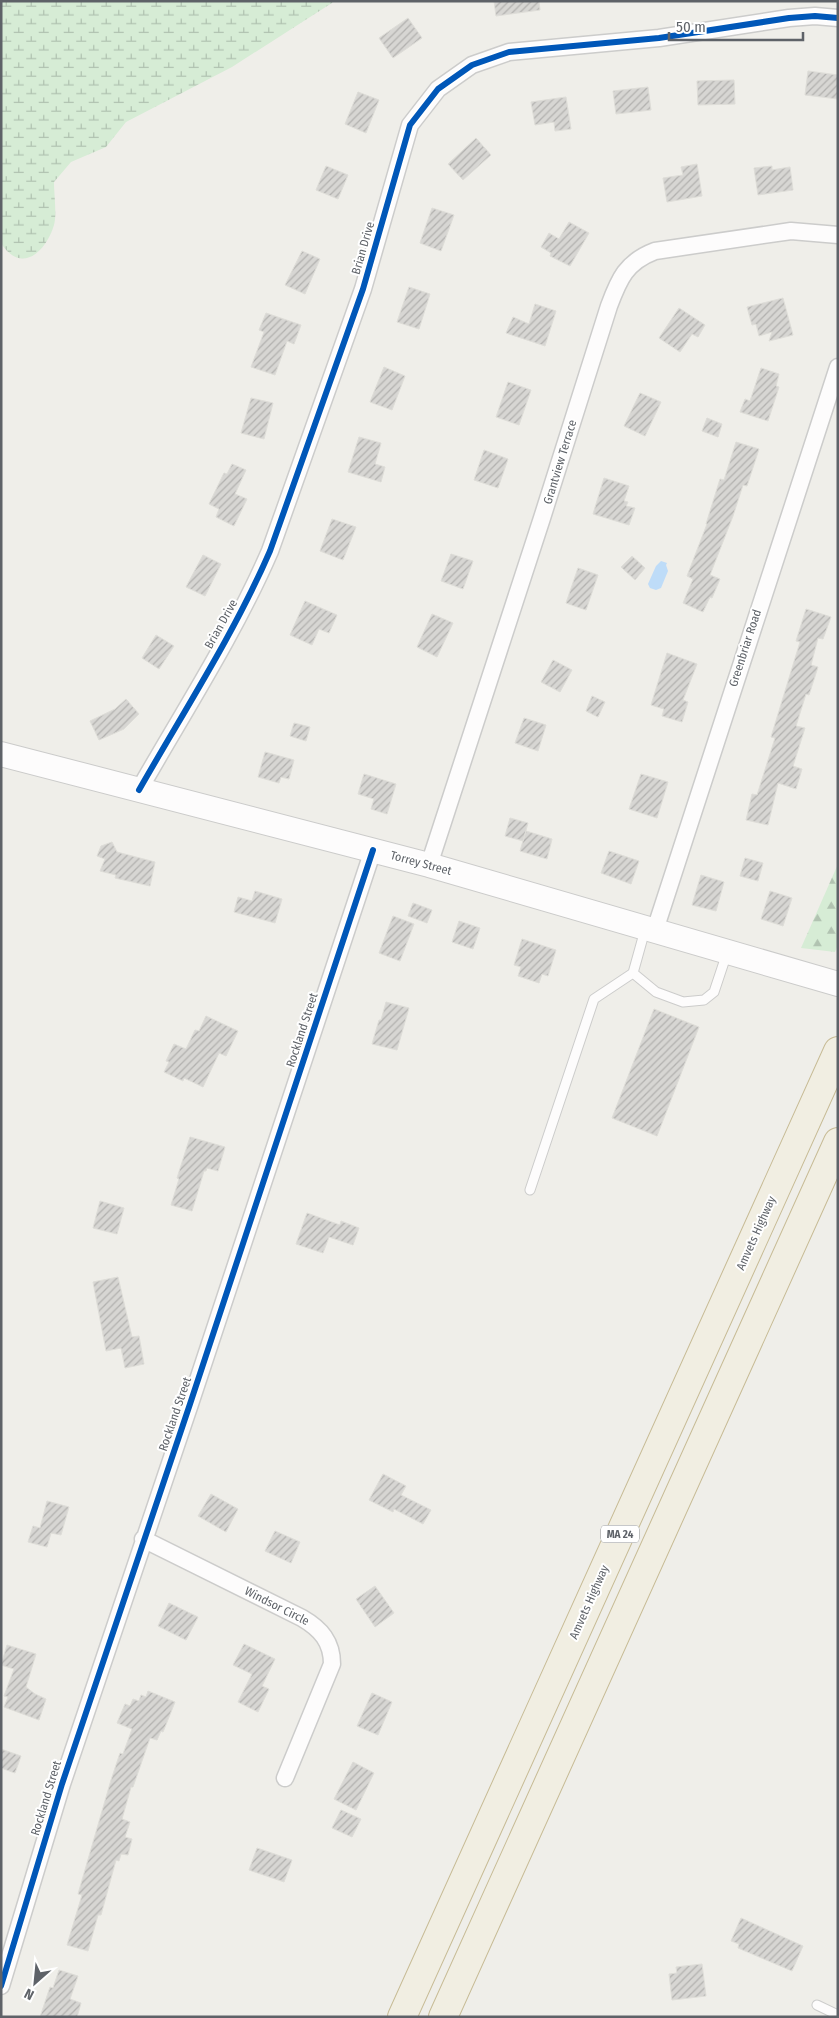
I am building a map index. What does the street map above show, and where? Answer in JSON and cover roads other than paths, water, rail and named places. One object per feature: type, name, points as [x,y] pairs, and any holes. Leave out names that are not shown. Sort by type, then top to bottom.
[{"type":"highway","name":"Amvets Highway","points":[[402,2017],[838,1051]]},
{"type":"highway","name":"MA 24","points":[[443,2017],[838,1142]]},
{"type":"main road","name":"Torrey Street","points":[[1,754],[429,865],[838,984]]},
{"type":"street","name":"Brian Drive","points":[[139,790],[232,628],[270,551],[363,289],[410,125],[438,89],[472,64],[509,52],[659,38],[789,18],[815,16],[838,18]]},
{"type":"street","name":"Grantview Terrace","points":[[429,865],[609,306],[620,279],[640,257],[655,252],[791,232],[838,234]]},
{"type":"street","name":"Greenbriar Road","points":[[650,928],[838,367]]},
{"type":"street","name":"Rockland Street","points":[[1,1986],[62,1784],[143,1540],[194,1395],[372,850]]},
{"type":"street","name":"Windsor Circle","points":[[143,1540],[302,1618],[319,1630],[327,1640],[332,1664],[286,1778]]},
{"type":"lane","points":[[530,1190],[594,999],[633,973],[650,928]]},
{"type":"lane","points":[[633,973],[656,992],[683,1002],[704,1000],[714,992],[728,952]]},
{"type":"lane","points":[[817,2005],[838,2015]]},
{"type":"water","points":[[661,561],[667,563],[668,571],[661,588],[656,590],[650,588],[648,584],[656,566]]}]
